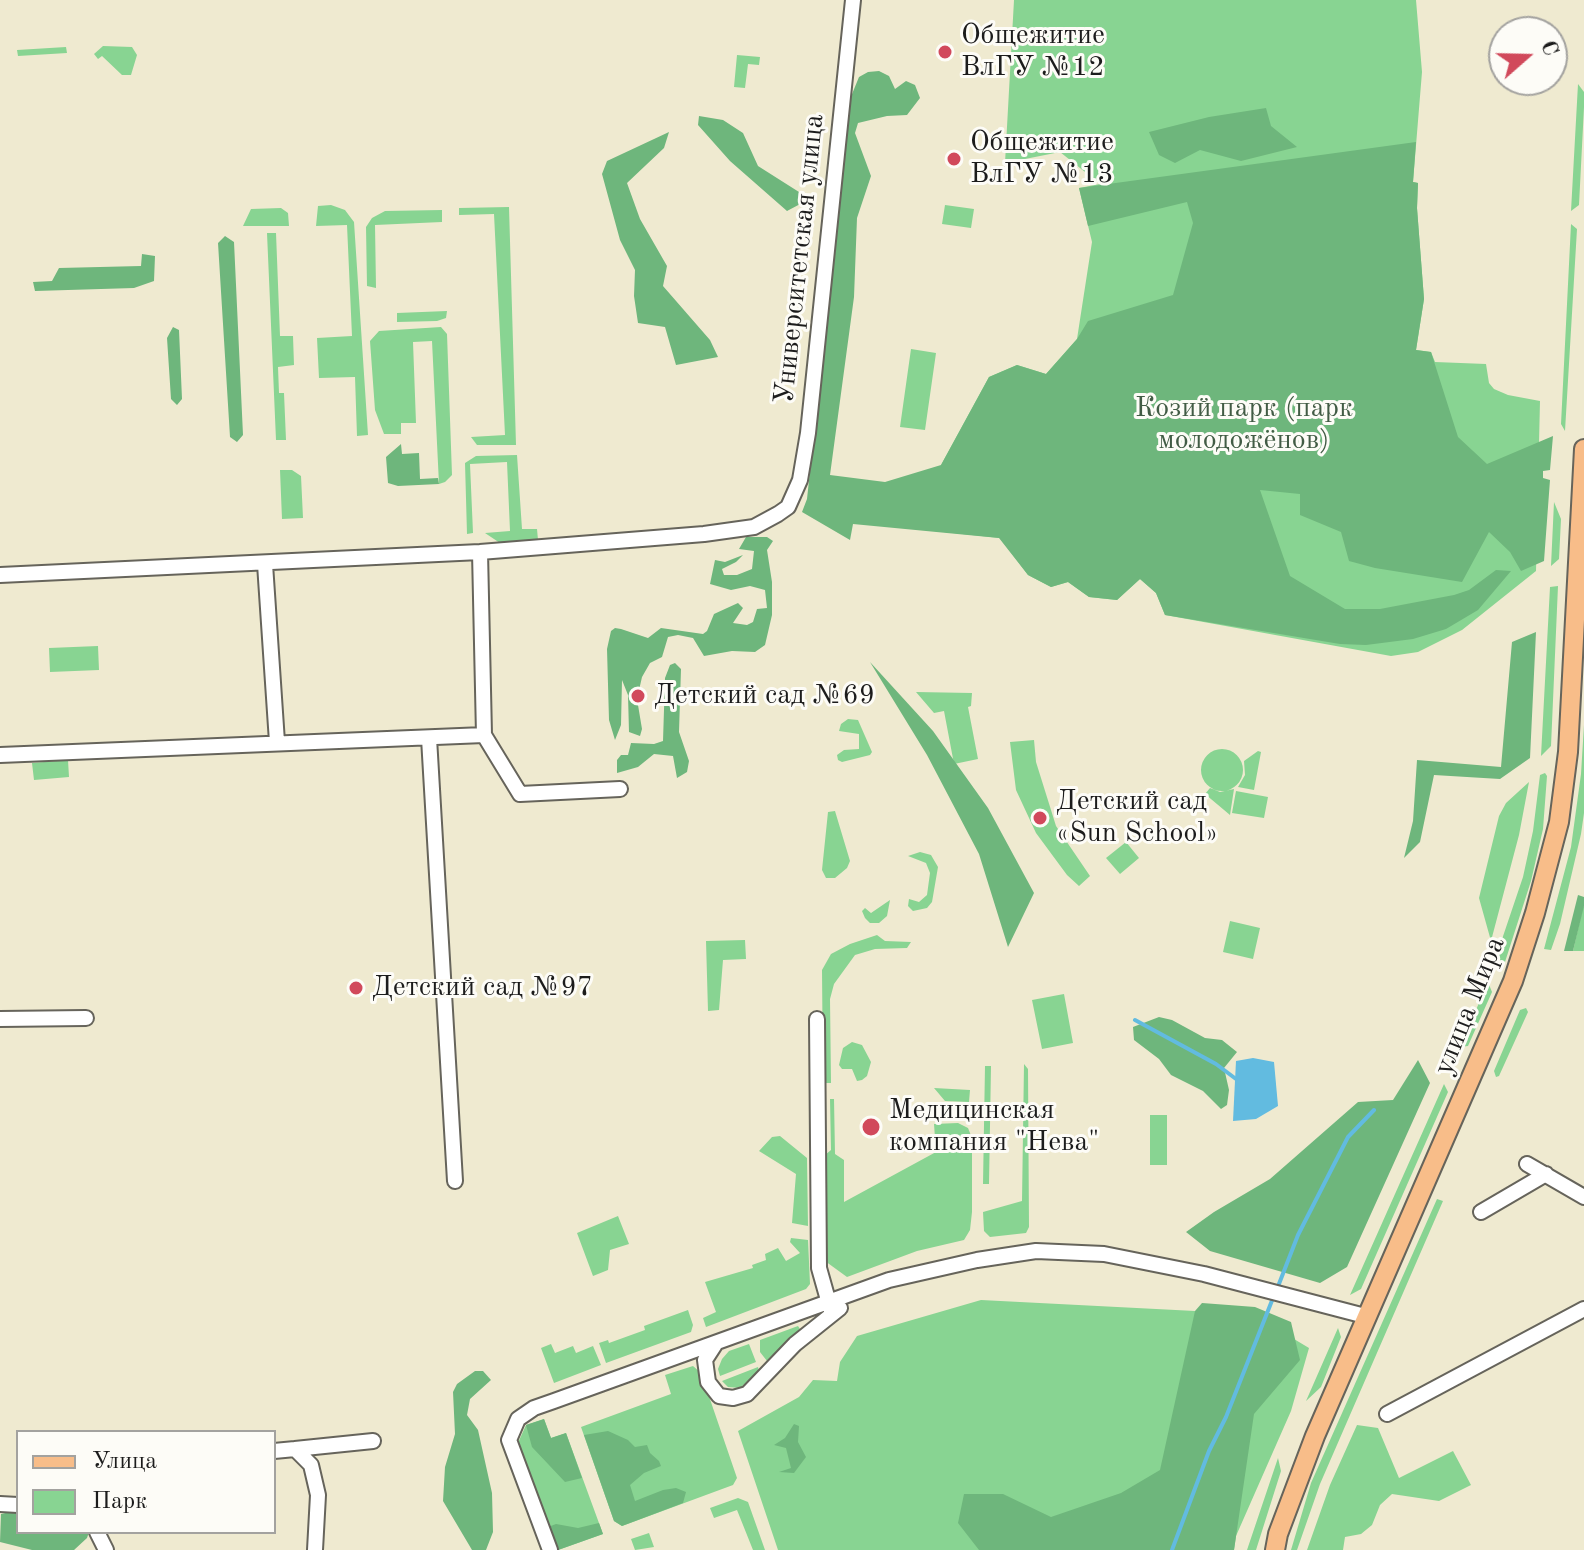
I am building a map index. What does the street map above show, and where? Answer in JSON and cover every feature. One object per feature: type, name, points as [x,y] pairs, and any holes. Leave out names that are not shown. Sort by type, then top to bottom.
[{"type":"main road","name":"улица Мира","points":[[1275,1550],[1278,1534],[1315,1436],[1365,1316],[1513,981],[1559,822],[1568,752],[1584,449]]},
{"type":"street","name":"Университетская улица","points":[[480,552],[704,534],[754,527],[788,507],[800,480],[808,433],[853,0]]},
{"type":"street","points":[[0,575],[480,552],[484,735],[520,794],[620,789]]},
{"type":"street","points":[[265,564],[277,742]]},
{"type":"street","points":[[0,755],[484,735]]},
{"type":"street","points":[[429,738],[455,1181]]},
{"type":"street","points":[[0,1019],[86,1018]]},
{"type":"street","points":[[817,1019],[819,1268],[830,1307]]},
{"type":"street","points":[[1527,1164],[1584,1197]]},
{"type":"street","points":[[1481,1212],[1546,1174]]},
{"type":"street","points":[[550,1550],[509,1440],[518,1419],[544,1404],[716,1343],[845,1304],[889,1280],[977,1260],[1036,1251],[1104,1254],[1204,1274],[1365,1316]]},
{"type":"street","points":[[716,1343],[705,1360],[708,1382],[719,1396],[733,1398],[747,1394],[830,1307]]},
{"type":"street","points":[[1387,1414],[1584,1309]]},
{"type":"street","points":[[276,1451],[373,1441]]},
{"type":"street","points":[[295,1449],[311,1465],[318,1495],[315,1550]]},
{"type":"green space","name":"Козий парк (парк молодожёнов)","points":[[1014,0],[1416,0],[1422,72],[1413,182],[1418,183],[1424,299],[1416,350],[1431,352],[1435,362],[1486,364],[1489,383],[1494,389],[1540,401],[1536,571],[1462,630],[1418,652],[1391,656],[1165,615],[1156,593],[1140,579],[1117,600],[1089,597],[1068,582],[1051,587],[1028,575],[1000,538],[934,531],[941,465],[989,377],[1017,365],[1046,374],[1077,339],[1092,242],[1079,188],[1100,184],[1060,152],[1005,163]]},
{"type":"green space","points":[[103,46],[132,47],[137,55],[131,75],[122,75],[102,56],[98,59],[94,54]]},
{"type":"green space","points":[[66,47],[67,53],[18,56],[17,50]]},
{"type":"green space","points":[[737,55],[760,57],[759,65],[748,64],[745,88],[734,87]]},
{"type":"green space","name":"Козий парк (парк молодожёнов)","points":[[879,71],[889,76],[895,89],[906,81],[915,85],[920,98],[907,115],[858,123],[855,133],[871,176],[857,218],[854,297],[830,475],[885,482],[941,465],[989,377],[1017,365],[1046,374],[1077,339],[1088,321],[1173,295],[1193,223],[1187,202],[1088,226],[1079,188],[1416,142],[1413,182],[1418,183],[1424,299],[1416,350],[1431,352],[1458,437],[1487,464],[1553,436],[1550,470],[1543,471],[1543,478],[1550,480],[1544,561],[1521,571],[1510,552],[1489,532],[1462,582],[1375,568],[1349,561],[1341,532],[1300,515],[1300,494],[1260,490],[1290,576],[1345,609],[1380,609],[1454,595],[1469,590],[1496,570],[1511,571],[1478,610],[1446,629],[1413,639],[1366,645],[1340,644],[1165,615],[1156,593],[1140,579],[1117,600],[1089,597],[1068,582],[1051,587],[1028,575],[999,538],[853,524],[850,540],[802,512],[807,499],[850,99],[859,77]]},
{"type":"green space","points":[[1578,84],[1584,92],[1579,205],[1571,211]]},
{"type":"green space","points":[[1266,108],[1271,126],[1297,147],[1241,161],[1200,150],[1175,163],[1159,155],[1149,132],[1209,117]]},
{"type":"green space","points":[[699,116],[723,120],[743,133],[758,166],[799,192],[804,202],[787,211],[730,161],[698,125]]},
{"type":"green space","points":[[669,132],[664,148],[627,183],[640,219],[667,266],[663,286],[710,340],[718,357],[676,365],[665,327],[638,323],[634,296],[635,270],[620,240],[602,174],[607,161]]},
{"type":"green space","points":[[331,205],[345,210],[354,222],[368,435],[357,436],[355,377],[319,378],[317,338],[352,336],[347,225],[316,226],[318,206]]},
{"type":"green space","points":[[945,205],[974,209],[971,228],[942,224]]},
{"type":"green space","points":[[509,207],[516,445],[477,445],[471,437],[505,435],[494,214],[459,215],[459,208]]},
{"type":"green space","points":[[281,208],[288,213],[289,226],[243,226],[251,209]]},
{"type":"green space","points":[[442,210],[442,222],[375,225],[376,288],[367,286],[366,227],[372,218],[385,211]]},
{"type":"green space","points":[[1571,224],[1577,229],[1565,431],[1561,424]]},
{"type":"green space","points":[[267,233],[276,233],[280,336],[293,336],[294,365],[278,367],[279,393],[284,393],[286,440],[276,440]]},
{"type":"green space","points":[[225,236],[234,242],[243,435],[237,442],[230,437],[218,243]]},
{"type":"green space","points":[[142,254],[155,256],[154,281],[134,288],[35,291],[33,282],[52,281],[59,268],[141,266]]},
{"type":"green space","points":[[447,311],[446,318],[437,321],[397,322],[397,313]]},
{"type":"green space","points":[[173,327],[179,330],[182,399],[177,405],[171,399],[167,338]]},
{"type":"green space","points":[[441,327],[447,334],[452,475],[439,484],[432,341],[413,342],[416,423],[401,423],[401,434],[384,434],[375,410],[370,341],[379,331]]},
{"type":"green space","points":[[911,349],[936,353],[925,430],[900,427]]},
{"type":"green space","points":[[401,444],[402,454],[419,453],[420,479],[438,478],[439,484],[398,486],[388,483],[386,457]]},
{"type":"green space","points":[[517,455],[522,529],[537,529],[538,540],[500,543],[485,533],[510,531],[507,462],[470,464],[473,533],[467,534],[465,463],[476,456]]},
{"type":"green space","points":[[280,470],[292,470],[301,476],[303,518],[282,519]]},
{"type":"green space","points":[[1554,502],[1561,519],[1559,559],[1551,566]]},
{"type":"green space","points":[[746,537],[767,537],[773,541],[767,550],[772,582],[772,615],[765,645],[755,652],[732,651],[704,656],[693,638],[668,637],[662,657],[650,663],[642,677],[637,699],[642,729],[640,736],[629,732],[628,695],[622,680],[621,725],[615,740],[609,720],[607,649],[611,631],[621,629],[648,638],[661,628],[703,634],[714,614],[738,603],[743,608],[733,623],[747,625],[753,622],[757,609],[767,608],[765,590],[750,586],[731,590],[710,584],[715,560],[725,562],[743,555],[722,569],[724,575],[737,575],[752,569],[754,551],[739,549]]},
{"type":"green space","points":[[1558,586],[1551,746],[1541,756],[1550,587]]},
{"type":"green space","points":[[1536,632],[1530,758],[1500,779],[1434,775],[1420,842],[1404,858],[1413,821],[1417,760],[1501,767],[1512,642]]},
{"type":"green space","points":[[98,646],[99,670],[50,672],[49,648]]},
{"type":"green space","points":[[870,662],[933,731],[988,808],[1034,893],[1008,947],[979,854],[927,755]]},
{"type":"green space","points":[[675,663],[681,669],[679,732],[689,761],[687,772],[677,778],[673,756],[654,754],[638,767],[617,773],[617,760],[621,755],[628,755],[631,743],[654,744],[663,741],[665,678],[670,665]]},
{"type":"green space","points":[[916,692],[972,693],[971,706],[968,707],[978,759],[954,764],[944,711],[934,713]]},
{"type":"green space","points":[[848,719],[858,720],[872,752],[842,762],[837,755],[844,750],[859,749],[859,734],[839,731],[841,724]]},
{"type":"green space","points":[[1584,725],[1584,813],[1581,834],[1560,924],[1551,950],[1544,949],[1571,847]]},
{"type":"green space","name":"Детский сад «Sun School»","points":[[1034,740],[1036,762],[1056,826],[1090,876],[1079,886],[1036,833],[1016,790],[1010,742]]},
{"type":"green space","points":[[1222,749],[1237,755],[1243,770],[1237,785],[1222,791],[1207,785],[1201,770],[1207,755]]},
{"type":"green space","points":[[1261,752],[1254,790],[1238,787],[1245,775],[1244,761]]},
{"type":"green space","points":[[68,760],[69,777],[34,780],[32,763]]},
{"type":"green space","points":[[1545,773],[1543,829],[1531,881],[1505,962],[1499,963],[1496,957],[1523,877],[1540,775]]},
{"type":"green space","points":[[1529,782],[1519,835],[1491,941],[1479,898],[1499,816],[1506,803]]},
{"type":"green space","points":[[1210,788],[1220,792],[1234,789],[1230,815],[1205,794]]},
{"type":"green space","points":[[1236,791],[1268,797],[1264,818],[1232,813]]},
{"type":"green space","points":[[835,811],[850,861],[835,878],[826,878],[822,870],[828,812]]},
{"type":"green space","points":[[1126,842],[1139,858],[1120,874],[1106,858]]},
{"type":"green space","points":[[920,852],[931,855],[938,867],[932,902],[927,908],[913,911],[908,906],[909,899],[919,902],[927,895],[930,873],[926,863],[908,856]]},
{"type":"green space","points":[[1578,895],[1584,897],[1584,906],[1573,951],[1564,951]]},
{"type":"green space","points":[[890,900],[887,916],[879,923],[870,923],[865,918],[862,911],[865,908],[871,913]]},
{"type":"green space","points":[[1583,907],[1584,951],[1573,951]]},
{"type":"green space","points":[[1230,921],[1260,928],[1253,959],[1223,952]]},
{"type":"green space","points":[[877,935],[885,941],[911,942],[907,948],[875,949],[855,955],[834,984],[830,999],[831,1083],[823,1083],[822,970],[831,954]]},
{"type":"green space","points":[[745,940],[746,959],[723,960],[719,1010],[708,1011],[706,941]]},
{"type":"green space","points":[[1488,982],[1492,992],[1468,1046],[1460,1047]]},
{"type":"green space","points":[[1064,994],[1073,1043],[1042,1049],[1032,1000]]},
{"type":"green space","points":[[1526,1008],[1528,1012],[1496,1077],[1494,1071],[1520,1010]]},
{"type":"green space","points":[[1159,1017],[1172,1020],[1205,1038],[1222,1040],[1237,1052],[1224,1068],[1229,1090],[1227,1105],[1221,1109],[1203,1091],[1171,1075],[1159,1059],[1134,1040],[1133,1027]]},
{"type":"green space","points":[[852,1042],[862,1045],[871,1062],[867,1076],[857,1081],[852,1069],[842,1069],[839,1065],[843,1048]]},
{"type":"green space","points":[[1418,1060],[1430,1083],[1347,1267],[1320,1283],[1210,1251],[1186,1232],[1270,1179],[1358,1102],[1393,1100]]},
{"type":"green space","points":[[1024,1064],[1028,1069],[1029,1227],[1026,1233],[990,1237],[984,1231],[983,1212],[1022,1201]]},
{"type":"green space","points":[[985,1066],[991,1066],[989,1184],[983,1184]]},
{"type":"green space","points":[[1444,1084],[1448,1092],[1361,1289],[1350,1295]]},
{"type":"green space","points":[[934,1088],[970,1090],[969,1102],[945,1101]]},
{"type":"green space","points":[[830,1099],[834,1099],[835,1154],[844,1160],[844,1202],[936,1152],[934,1124],[958,1123],[968,1128],[972,1138],[972,1212],[970,1230],[964,1240],[917,1251],[847,1277],[825,1261],[825,1155],[831,1150]]},
{"type":"green space","points":[[1150,1115],[1167,1115],[1167,1165],[1150,1165]]},
{"type":"green space","points":[[780,1136],[807,1158],[808,1226],[792,1223],[796,1174],[759,1151],[772,1137]]},
{"type":"green space","points":[[1437,1199],[1443,1201],[1320,1484],[1297,1550],[1291,1550],[1311,1483]]},
{"type":"green space","points":[[618,1216],[629,1244],[610,1250],[608,1270],[593,1276],[577,1233]]},
{"type":"green space","points":[[791,1238],[808,1240],[810,1284],[806,1289],[706,1327],[703,1318],[716,1312],[705,1282],[753,1268],[752,1265],[766,1260],[765,1254],[778,1248],[786,1261],[800,1253],[790,1242]]},
{"type":"green space","points":[[981,1300],[1195,1311],[1259,1318],[1309,1348],[1291,1411],[1236,1536],[1234,1550],[778,1550],[738,1431],[799,1397],[813,1380],[837,1381],[840,1362],[857,1336]]},
{"type":"green space","points":[[1202,1303],[1255,1307],[1291,1322],[1300,1360],[1254,1414],[1234,1550],[979,1550],[958,1523],[964,1494],[1003,1494],[1051,1517],[1121,1493],[1160,1470],[1195,1311]]},
{"type":"green space","points":[[688,1310],[693,1325],[691,1332],[606,1363],[599,1343],[608,1340],[609,1343],[645,1330],[644,1326]]},
{"type":"green space","points":[[798,1326],[800,1329],[767,1361],[760,1352],[760,1340]]},
{"type":"green space","points":[[1338,1328],[1341,1337],[1321,1387],[1306,1401]]},
{"type":"green space","points":[[551,1344],[555,1353],[573,1346],[576,1353],[593,1346],[601,1365],[554,1383],[541,1348]]},
{"type":"green space","points":[[749,1344],[756,1362],[720,1376],[718,1369],[729,1351]]},
{"type":"green space","points":[[693,1366],[701,1373],[737,1478],[733,1485],[622,1526],[614,1521],[581,1427],[671,1394],[665,1375]]},
{"type":"green space","points":[[758,1367],[759,1371],[740,1388],[728,1387],[722,1381]]},
{"type":"green space","points":[[475,1371],[483,1371],[491,1380],[470,1399],[467,1415],[478,1430],[492,1493],[493,1532],[486,1550],[472,1550],[443,1501],[445,1467],[455,1434],[453,1392],[457,1384]]},
{"type":"green space","points":[[544,1419],[551,1438],[566,1433],[603,1534],[558,1550],[517,1445],[526,1425]]},
{"type":"green space","points":[[544,1419],[551,1438],[566,1433],[582,1478],[565,1482],[532,1447],[526,1425]]},
{"type":"green space","points":[[794,1424],[799,1426],[798,1442],[806,1457],[794,1473],[779,1472],[791,1468],[786,1448],[774,1445],[785,1438]]},
{"type":"green space","points":[[1357,1425],[1378,1428],[1399,1478],[1453,1451],[1471,1485],[1439,1501],[1392,1494],[1380,1505],[1372,1525],[1361,1534],[1345,1537],[1343,1550],[1307,1550],[1330,1485]]},
{"type":"green space","points":[[608,1431],[628,1440],[635,1447],[647,1445],[661,1466],[644,1473],[630,1485],[635,1501],[676,1488],[686,1492],[683,1503],[622,1526],[614,1521],[584,1435]]},
{"type":"green space","points":[[1278,1458],[1281,1471],[1256,1550],[1247,1550]]},
{"type":"green space","points":[[738,1498],[748,1502],[765,1550],[753,1550],[737,1510],[714,1518],[710,1508]]},
{"type":"green space","points":[[16,1510],[16,1534],[88,1534],[74,1550],[32,1550],[0,1542],[1,1514]]},
{"type":"green space","points":[[599,1523],[603,1534],[558,1550],[548,1527],[556,1524],[578,1528]]},
{"type":"green space","points":[[649,1533],[654,1547],[635,1550],[631,1539]]},
{"type":"water","points":[[1253,1058],[1274,1062],[1278,1106],[1256,1119],[1233,1121],[1236,1061]]},
{"type":"waterway","points":[[1135,1020],[1216,1064],[1236,1079]]},
{"type":"waterway","points":[[1277,1289],[1298,1235],[1348,1137],[1374,1110]]},
{"type":"waterway","points":[[1172,1550],[1209,1451],[1226,1417],[1273,1298]]},
{"type":"place","name":"Общежитие ВлГУ №12","points":[[945,52]]},
{"type":"place","name":"Общежитие ВлГУ №13","points":[[954,159]]},
{"type":"place","name":"Детский сад №69","points":[[638,696]]},
{"type":"place","name":"Детский сад «Sun School»","points":[[1040,818]]},
{"type":"place","name":"Детский сад №97","points":[[356,988]]},
{"type":"place","name":"Медицинская компания \"Нева\"","points":[[871,1127]]}]
